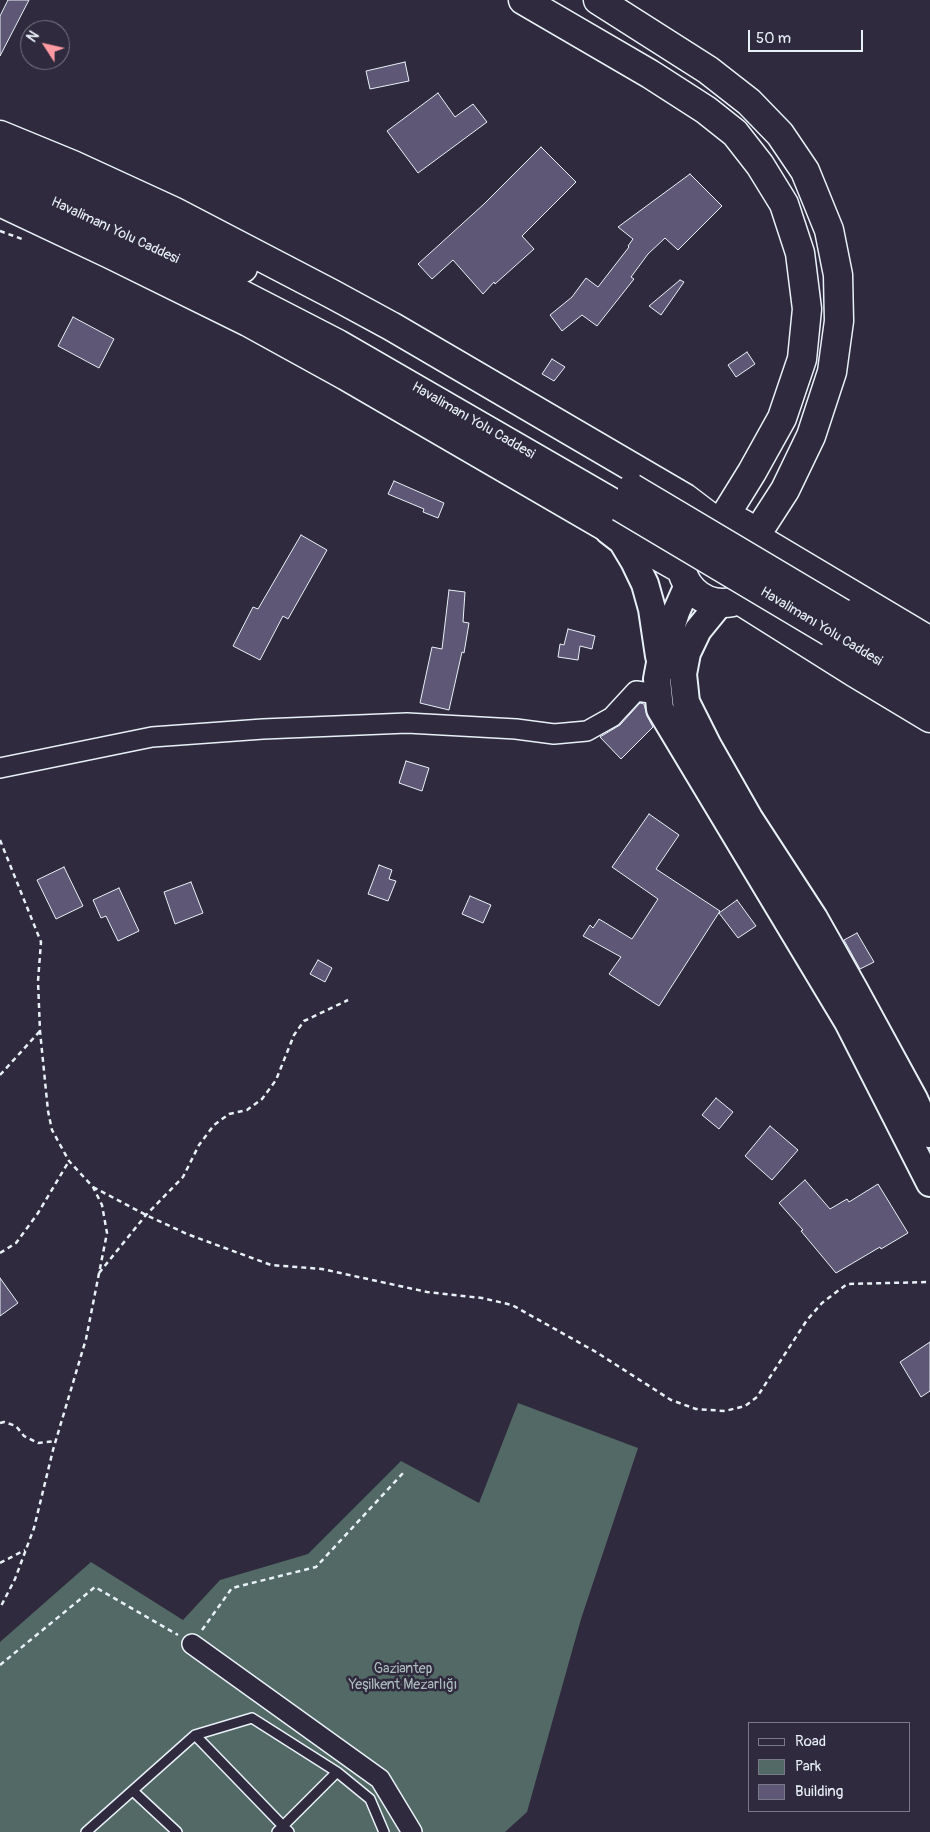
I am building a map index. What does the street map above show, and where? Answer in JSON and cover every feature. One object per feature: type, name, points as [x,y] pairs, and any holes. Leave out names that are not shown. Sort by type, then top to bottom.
[{"type":"highway","points":[[598,0],[708,70],[749,102],[780,134],[805,171],[830,230],[838,275],[839,312],[832,372],[811,436],[785,490],[757,537]]},
{"type":"highway","points":[[529,4],[650,74],[706,110],[735,133],[760,164],[784,204],[800,253],[807,309],[802,359],[782,418],[752,472],[718,520]]},
{"type":"highway","points":[[0,135],[73,165],[173,211],[332,294],[391,326],[685,498],[718,520]]},
{"type":"highway","name":"Havalimanı Yolu Caddesi","points":[[0,154],[263,277],[360,330],[618,507]]},
{"type":"highway","name":"Havalimanı Yolu Caddesi","points":[[0,179],[138,240],[264,305],[338,344],[454,410],[618,507],[836,623],[930,666]]},
{"type":"highway","points":[[0,202],[110,254],[256,327],[346,376],[618,507],[685,577],[702,598],[730,602],[930,718]]},
{"type":"highway","points":[[685,577],[682,550],[690,534],[705,523],[718,520],[740,523],[757,537],[930,641]]},
{"type":"highway","points":[[730,602],[755,588],[764,571],[764,552],[757,537]]},
{"type":"highway","name":"Havalimanı Yolu Caddesi","points":[[836,623],[930,692]]},
{"type":"street","points":[[618,507],[622,541],[645,584],[652,609],[660,663]]},
{"type":"street","points":[[685,577],[660,663],[657,679],[660,709],[848,1022],[930,1183]]},
{"type":"street","points":[[730,602],[698,630],[687,653],[683,674],[686,702],[708,746],[749,818],[814,918],[914,1099],[930,1134]]},
{"type":"street","points":[[0,768],[152,737],[263,729],[407,724],[516,728],[554,734],[587,731],[612,717],[636,691],[658,694]]},
{"type":"street","points":[[192,1644],[380,1779],[412,1832]]},
{"type":"lane","points":[[86,1832],[195,1735],[252,1718],[337,1772],[370,1799],[384,1832]]},
{"type":"lane","points":[[195,1735],[283,1830],[337,1772]]},
{"type":"lane","points":[[133,1791],[177,1832]]},
{"type":"path","points":[[0,230],[22,240]]},
{"type":"path","points":[[0,840],[41,942],[38,981],[40,1031],[46,1072],[48,1111],[52,1130],[70,1161],[93,1187],[102,1205],[107,1233],[86,1339],[56,1441],[34,1528],[15,1578],[0,1608]]},
{"type":"path","points":[[98,1274],[146,1215],[182,1177],[199,1145],[214,1125],[229,1114],[247,1110],[262,1099],[276,1080],[294,1035],[304,1021],[348,1000]]},
{"type":"path","points":[[0,1075],[40,1031]]},
{"type":"path","points":[[0,1253],[16,1243],[38,1213],[70,1161]]},
{"type":"path","points":[[93,1187],[187,1234],[271,1265],[322,1269],[426,1292],[482,1298],[512,1305],[596,1352],[671,1400],[696,1409],[724,1411],[746,1406],[751,1402],[757,1397],[807,1320],[822,1303],[847,1284],[930,1282]]},
{"type":"path","points":[[0,1423],[4,1422],[16,1426],[24,1436],[38,1443],[56,1441]]},
{"type":"path","points":[[0,1664],[95,1587],[192,1644],[232,1588],[316,1567],[404,1472]]},
{"type":"path","points":[[0,1563],[25,1550]]},
{"type":"green space","name":"Gaziantep Yeşilkent Mezarlığı","points":[[518,1403],[638,1448],[581,1619],[527,1812],[505,1832],[0,1832],[0,1642],[91,1562],[183,1620],[220,1580],[308,1554],[401,1461],[479,1503]]},
{"type":"building","points":[[8,0],[29,0],[0,56],[0,16]]},
{"type":"building","points":[[405,62],[409,81],[370,89],[366,71]]},
{"type":"building","points":[[438,93],[455,117],[473,104],[487,122],[418,173],[387,131]]},
{"type":"building","points":[[541,147],[576,182],[522,236],[534,249],[495,284],[494,282],[483,294],[453,260],[432,279],[418,264],[484,204]]},
{"type":"building","points":[[690,174],[722,206],[678,250],[665,238],[648,254],[631,277],[634,279],[597,326],[582,315],[562,331],[550,315],[572,297],[586,278],[598,287],[629,247],[633,239],[618,227]]},
{"type":"building","points":[[680,280],[684,282],[661,315],[649,306]]},
{"type":"building","points":[[73,317],[114,339],[99,368],[58,346]]},
{"type":"building","points":[[747,352],[755,364],[736,377],[728,365]]},
{"type":"building","points":[[552,359],[565,367],[554,381],[542,374]]},
{"type":"building","points":[[394,481],[444,503],[438,518],[423,512],[424,509],[388,494]]},
{"type":"building","points":[[301,535],[327,550],[288,619],[283,616],[260,660],[233,646],[253,607],[258,609]]},
{"type":"building","points":[[449,590],[465,592],[463,622],[469,623],[464,653],[462,652],[449,710],[420,703],[432,647],[442,649]]},
{"type":"building","points":[[568,629],[595,636],[592,649],[580,646],[578,660],[558,657],[560,644],[564,645]]},
{"type":"building","points":[[640,703],[644,704],[647,716],[653,727],[621,759],[600,737],[620,725]]},
{"type":"building","points":[[406,761],[429,768],[422,791],[399,783]]},
{"type":"building","points":[[649,814],[679,835],[656,869],[720,911],[659,1006],[609,974],[621,957],[583,936],[590,925],[593,928],[599,919],[632,939],[658,899],[612,867]]},
{"type":"building","points":[[379,865],[392,870],[389,879],[396,881],[388,901],[368,894]]},
{"type":"building","points":[[64,867],[83,906],[56,919],[37,880]]},
{"type":"building","points":[[191,882],[203,913],[175,924],[164,892]]},
{"type":"building","points":[[119,888],[139,931],[118,941],[106,916],[101,918],[93,900]]},
{"type":"building","points":[[470,896],[491,905],[483,923],[462,914]]},
{"type":"building","points":[[737,900],[756,926],[738,938],[719,913]]},
{"type":"building","points":[[857,933],[874,962],[860,969],[844,940]]},
{"type":"building","points":[[318,960],[332,968],[325,982],[310,974]]},
{"type":"building","points":[[716,1098],[733,1112],[719,1129],[702,1115]]},
{"type":"building","points":[[770,1126],[798,1150],[772,1180],[745,1156]]},
{"type":"building","points":[[805,1180],[830,1209],[847,1199],[849,1202],[878,1184],[908,1233],[836,1273],[801,1231],[803,1230],[779,1203]]},
{"type":"building","points":[[0,1278],[18,1303],[0,1316]]},
{"type":"building","points":[[930,1342],[930,1391],[921,1397],[900,1362]]}]
